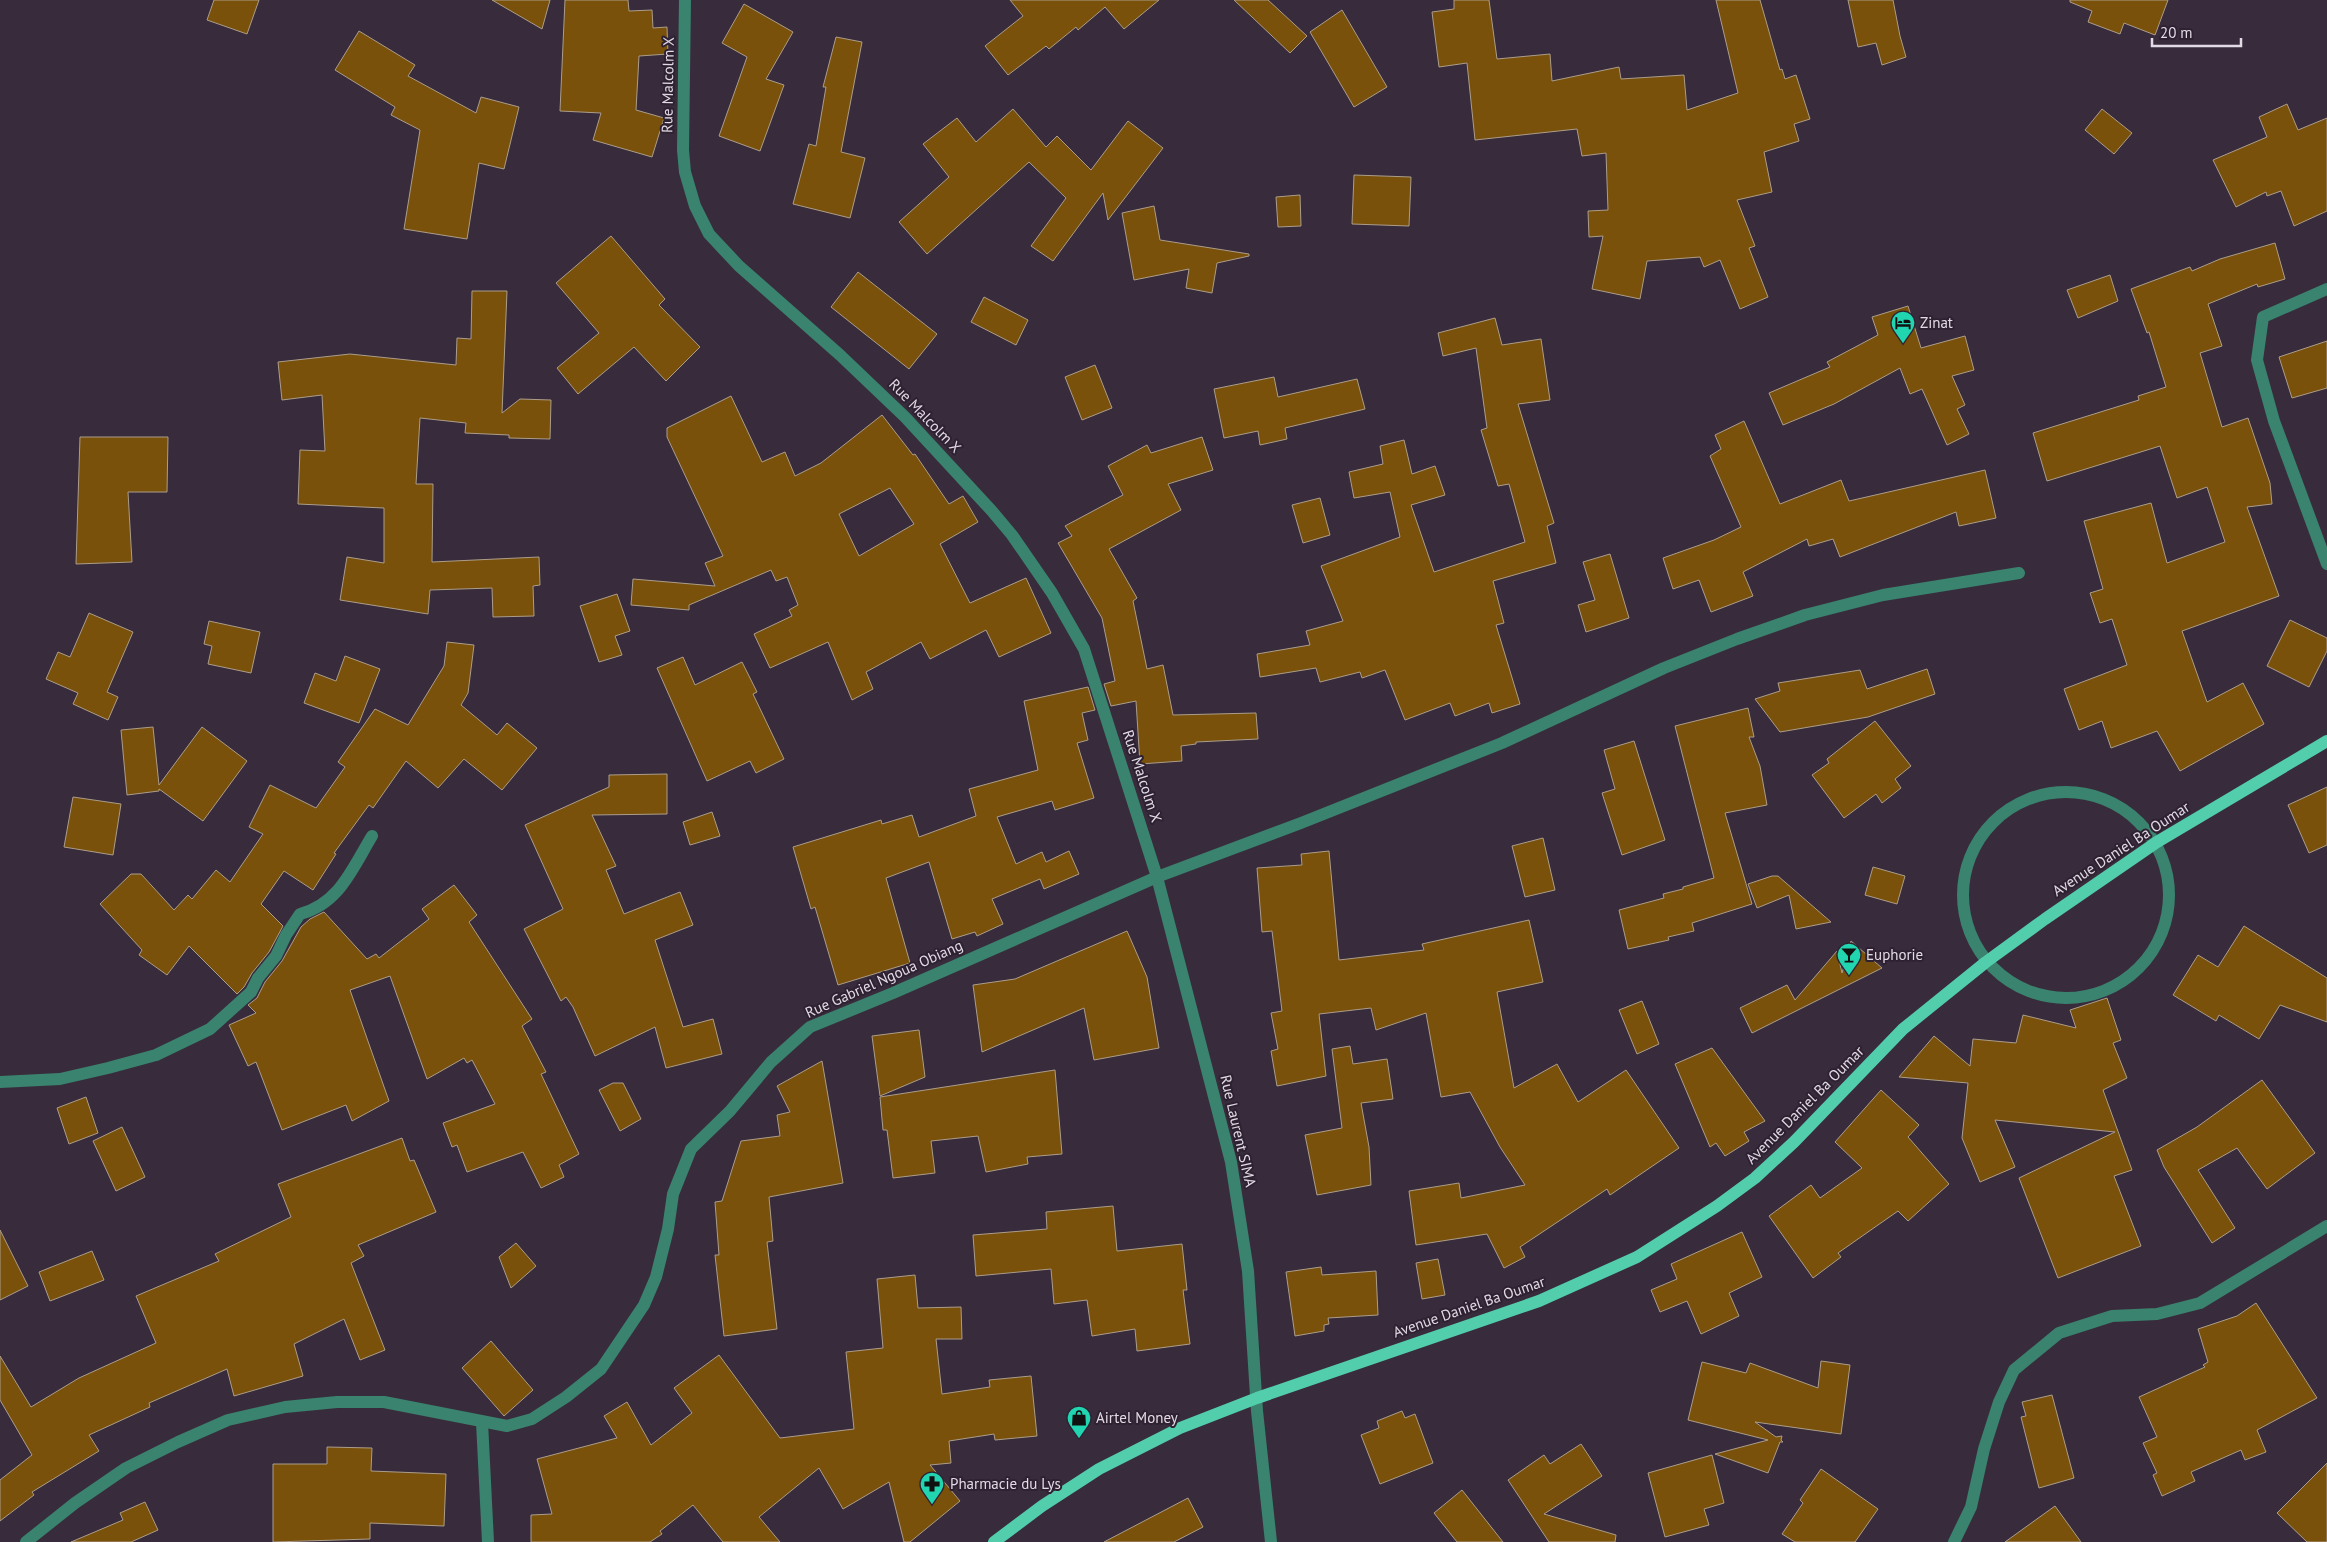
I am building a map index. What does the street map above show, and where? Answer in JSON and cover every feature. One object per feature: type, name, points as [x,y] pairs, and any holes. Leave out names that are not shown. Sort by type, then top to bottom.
[{"type":"main road","name":"Avenue Daniel Ba Oumar","points":[[994,1542],[1042,1506],[1099,1469],[1180,1428],[1257,1398],[1539,1301],[1637,1257],[1717,1206],[1755,1178],[1794,1142],[1903,1029],[1986,962],[2045,918],[2156,842],[2327,741]]},
{"type":"street","name":"Rue Malcolm X","points":[[685,0],[683,150],[685,172],[695,206],[709,234],[739,266],[904,416],[991,510],[1012,535],[1047,585],[1084,649],[1157,877]]},
{"type":"street","points":[[2327,288],[2263,316],[2257,360],[2274,421],[2327,564]]},
{"type":"street","name":"Rue Gabriel Ngoua Obiang","points":[[26,1542],[75,1503],[126,1468],[228,1420],[285,1407],[337,1402],[384,1402],[507,1426],[532,1419],[566,1397],[601,1369],[644,1305],[656,1277],[668,1229],[673,1194],[691,1149],[730,1111],[771,1062],[810,1027],[1157,877],[1301,823],[1502,743],[1664,668],[1736,639],[1805,615],[1883,595],[2019,573]]},
{"type":"street","points":[[2062,791],[2099,796],[2132,813],[2156,842],[2170,884],[2166,928],[2143,966],[2107,992],[2064,1000],[2021,990],[1986,962],[1968,928],[1962,891],[1971,853],[1993,822],[2024,800],[2062,791]]},
{"type":"street","points":[[0,1082],[60,1079],[108,1068],[156,1055],[210,1029],[251,992],[258,978],[276,956],[286,935],[300,914],[314,910],[337,894],[372,836]]},
{"type":"street","name":"Rue Laurent SIMA","points":[[1157,877],[1231,1162],[1248,1271],[1257,1398],[1271,1542]]},
{"type":"street","points":[[1954,1542],[1971,1507],[1984,1449],[1999,1402],[2014,1370],[2059,1333],[2112,1316],[2157,1314],[2200,1302],[2327,1227]]},
{"type":"street","points":[[482,1422],[488,1542]]},
{"type":"building","points":[[214,0],[259,0],[247,34],[207,20]]},
{"type":"building","points":[[492,0],[550,0],[542,29]]},
{"type":"building","points":[[565,0],[628,0],[629,11],[652,10],[653,28],[667,27],[668,54],[639,56],[636,110],[664,118],[652,157],[593,140],[601,113],[560,111]]},
{"type":"building","points":[[1010,0],[1159,0],[1124,29],[1105,7],[1078,30],[1076,27],[1049,49],[1046,46],[1008,75],[985,46],[1023,16]]},
{"type":"building","points":[[1234,0],[1268,0],[1307,36],[1290,53]]},
{"type":"building","points":[[1454,0],[1489,0],[1497,59],[1550,54],[1552,81],[1619,67],[1621,79],[1684,75],[1687,110],[1738,93],[1716,0],[1760,0],[1780,70],[1782,69],[1785,79],[1796,75],[1810,119],[1794,124],[1799,141],[1764,152],[1772,192],[1737,200],[1755,246],[1749,248],[1768,297],[1740,309],[1720,260],[1704,267],[1700,257],[1647,261],[1640,299],[1592,289],[1603,236],[1589,237],[1588,211],[1608,210],[1606,153],[1582,156],[1577,129],[1475,140],[1467,63],[1439,67],[1432,12],[1454,9]]},
{"type":"building","points":[[1848,0],[1893,0],[1906,57],[1882,65],[1876,43],[1858,47]]},
{"type":"building","points":[[2070,0],[2168,0],[2155,35],[2124,23],[2120,34],[2088,22],[2092,11],[2070,2]]},
{"type":"building","points":[[744,4],[793,32],[766,79],[784,85],[760,151],[719,136],[747,57],[722,43]]},
{"type":"building","points":[[1342,10],[1387,87],[1354,107],[1310,32]]},
{"type":"building","points":[[359,31],[415,65],[408,76],[476,113],[481,97],[519,107],[504,169],[479,163],[467,239],[404,229],[420,130],[391,115],[395,107],[335,70]]},
{"type":"building","points":[[836,37],[862,42],[841,152],[865,158],[850,218],[793,204],[809,144],[816,146],[826,87],[823,87]]},
{"type":"building","points":[[2287,104],[2298,130],[2327,118],[2327,211],[2294,226],[2281,191],[2267,196],[2266,192],[2236,207],[2213,160],[2267,137],[2259,117]]},
{"type":"building","points":[[1013,109],[1046,147],[1057,136],[1091,170],[1128,121],[1163,148],[1108,220],[1103,193],[1053,261],[1031,246],[1066,198],[1029,162],[927,254],[899,222],[949,177],[923,144],[957,118],[976,142]]},
{"type":"building","points":[[2102,109],[2132,133],[2114,154],[2085,130]]},
{"type":"building","points":[[1354,175],[1411,177],[1409,226],[1352,224]]},
{"type":"building","points":[[1300,195],[1301,226],[1278,227],[1276,197]]},
{"type":"building","points":[[1154,206],[1160,240],[1249,254],[1249,256],[1217,263],[1212,293],[1186,288],[1189,269],[1134,280],[1122,213]]},
{"type":"building","points":[[611,236],[665,299],[659,305],[700,347],[666,381],[634,347],[578,394],[557,368],[599,333],[556,283]]},
{"type":"building","points":[[2275,243],[2285,279],[2258,287],[2257,284],[2208,304],[2222,346],[2200,353],[2222,427],[2248,418],[2270,483],[2272,504],[2247,507],[2279,596],[2182,631],[2207,702],[2243,683],[2264,724],[2180,771],[2157,731],[2111,748],[2102,721],[2079,730],[2064,689],[2127,665],[2112,619],[2100,623],[2090,593],[2103,589],[2084,521],[2151,503],[2167,563],[2225,542],[2207,487],[2177,498],[2160,446],[2047,481],[2033,433],[2139,400],[2138,396],[2166,387],[2149,332],[2147,333],[2131,289],[2190,267],[2192,271],[2220,259]]},
{"type":"building","points":[[858,272],[937,334],[909,369],[831,307]]},
{"type":"building","points":[[2110,275],[2118,301],[2078,318],[2067,290]]},
{"type":"building","points":[[472,291],[507,291],[502,413],[520,399],[551,400],[550,439],[509,438],[509,435],[465,433],[466,423],[420,418],[416,484],[433,484],[432,562],[539,557],[540,585],[533,586],[534,616],[493,617],[492,588],[430,590],[428,614],[340,600],[347,557],[384,563],[384,508],[298,504],[300,450],[325,451],[322,395],[282,400],[278,362],[350,354],[456,365],[457,338],[471,339]]},
{"type":"building","points":[[984,297],[1028,320],[1016,345],[971,322]]},
{"type":"building","points":[[1908,306],[1921,348],[1965,336],[1974,370],[1952,376],[1965,405],[1957,409],[1969,434],[1947,445],[1922,389],[1910,394],[1900,368],[1834,404],[1783,425],[1769,393],[1830,367],[1827,362],[1878,335],[1872,317]]},
{"type":"building","points":[[1495,318],[1502,345],[1541,339],[1550,400],[1518,404],[1554,523],[1547,526],[1556,563],[1493,581],[1504,623],[1496,625],[1520,704],[1492,713],[1489,703],[1455,716],[1450,703],[1405,720],[1385,670],[1362,678],[1360,672],[1320,682],[1316,668],[1260,677],[1257,654],[1310,645],[1306,631],[1343,621],[1321,566],[1400,537],[1390,492],[1354,498],[1349,472],[1383,464],[1380,446],[1404,440],[1412,474],[1435,466],[1445,495],[1411,505],[1434,572],[1525,542],[1509,484],[1498,486],[1481,430],[1487,428],[1476,348],[1443,356],[1438,333]]},
{"type":"building","points":[[2327,341],[2327,388],[2292,398],[2279,357]]},
{"type":"building","points":[[1095,365],[1112,408],[1082,420],[1065,377]]},
{"type":"building","points":[[1274,377],[1278,397],[1357,379],[1365,409],[1285,428],[1287,439],[1260,445],[1258,431],[1224,438],[1214,389]]},
{"type":"building","points":[[731,396],[762,462],[785,452],[795,476],[821,463],[882,415],[913,455],[915,454],[949,504],[963,496],[978,522],[940,544],[970,603],[1026,578],[1051,633],[999,657],[986,630],[930,659],[921,642],[866,672],[873,689],[852,700],[828,642],[770,668],[754,634],[792,616],[789,610],[798,605],[787,577],[776,581],[771,570],[689,605],[689,610],[631,605],[633,579],[715,586],[705,563],[723,556],[667,437],[667,428]],"holes":[[[890,488],[914,524],[859,556],[839,514]]]},
{"type":"building","points":[[1744,421],[1780,504],[1841,480],[1849,501],[1985,470],[1996,518],[1959,526],[1956,512],[1840,557],[1833,539],[1809,546],[1807,539],[1743,572],[1753,596],[1711,612],[1699,580],[1673,589],[1663,558],[1714,540],[1741,527],[1710,456],[1721,449],[1715,435]]},
{"type":"building","points":[[80,437],[168,437],[167,492],[128,492],[132,562],[76,564]]},
{"type":"building","points":[[1202,437],[1213,470],[1168,484],[1181,510],[1109,549],[1137,598],[1133,601],[1147,669],[1163,665],[1173,715],[1256,713],[1258,739],[1196,742],[1196,744],[1181,746],[1182,761],[1140,764],[1136,701],[1111,706],[1104,684],[1115,681],[1102,618],[1058,543],[1072,536],[1065,526],[1123,495],[1108,466],[1147,445],[1151,453]]},
{"type":"building","points":[[1320,498],[1330,535],[1303,543],[1292,505]]},
{"type":"building","points":[[1610,554],[1629,618],[1586,632],[1578,605],[1595,600],[1583,562]]},
{"type":"building","points":[[617,594],[630,631],[615,636],[622,655],[599,662],[580,606]]},
{"type":"building","points":[[89,613],[133,632],[107,692],[118,697],[108,720],[73,704],[78,693],[46,679],[58,652],[70,657]]},
{"type":"building","points":[[2290,620],[2327,638],[2327,651],[2309,687],[2267,666]]},
{"type":"building","points":[[209,621],[260,632],[251,673],[208,664],[212,646],[204,644]]},
{"type":"building","points":[[447,642],[474,645],[468,693],[461,705],[497,735],[507,723],[537,748],[502,790],[464,759],[438,788],[406,761],[373,808],[369,805],[334,853],[336,854],[313,890],[284,871],[261,904],[283,926],[269,952],[237,994],[189,946],[167,975],[139,955],[142,950],[100,904],[131,874],[141,874],[174,910],[188,895],[192,899],[216,870],[230,882],[263,834],[249,827],[270,785],[316,808],[345,767],[338,762],[375,709],[408,725],[444,666]]},
{"type":"building","points":[[345,656],[380,669],[359,723],[304,703],[315,673],[336,681]]},
{"type":"building","points":[[683,657],[695,685],[742,662],[757,692],[753,694],[784,759],[756,773],[750,761],[707,781],[657,668]]},
{"type":"building","points":[[1927,669],[1935,694],[1868,717],[1780,732],[1755,699],[1780,691],[1778,683],[1860,670],[1867,689]]},
{"type":"building","points":[[1088,687],[1095,710],[1082,713],[1088,740],[1077,743],[1094,798],[1055,810],[1052,801],[997,817],[1016,864],[1042,852],[1046,862],[1069,851],[1079,874],[1044,889],[1040,879],[992,899],[1003,924],[977,936],[975,932],[952,939],[929,862],[886,878],[910,963],[838,985],[815,907],[811,909],[793,847],[881,820],[882,824],[912,815],[919,837],[976,816],[969,789],[1038,770],[1024,701]]},
{"type":"building","points":[[1748,708],[1754,737],[1749,737],[1760,766],[1767,805],[1725,813],[1752,904],[1692,923],[1694,931],[1668,937],[1669,940],[1628,949],[1619,910],[1664,898],[1663,894],[1714,878],[1675,726]]},
{"type":"building","points":[[1875,721],[1911,766],[1895,779],[1901,788],[1882,803],[1876,794],[1844,818],[1812,775],[1829,763],[1827,759]]},
{"type":"building","points":[[153,727],[159,785],[202,727],[247,761],[203,821],[159,789],[159,791],[127,795],[121,730]]},
{"type":"building","points":[[1634,741],[1665,840],[1622,855],[1602,793],[1615,789],[1604,750]]},
{"type":"building","points":[[667,774],[667,814],[592,815],[616,866],[606,870],[624,914],[680,892],[693,925],[655,940],[683,1027],[713,1019],[722,1054],[666,1068],[655,1027],[595,1056],[573,1007],[566,997],[561,1001],[524,929],[563,909],[525,825],[609,787],[609,775]]},
{"type":"building","points":[[2327,787],[2327,845],[2309,853],[2288,805]]},
{"type":"building","points":[[73,797],[121,804],[113,855],[64,847]]},
{"type":"building","points":[[712,812],[720,836],[690,845],[683,822]]},
{"type":"building","points":[[1543,838],[1555,890],[1525,897],[1512,846]]},
{"type":"building","points":[[1329,851],[1339,960],[1424,950],[1422,944],[1529,920],[1543,982],[1497,992],[1514,1088],[1557,1064],[1578,1102],[1626,1070],[1679,1148],[1610,1195],[1607,1189],[1520,1247],[1525,1257],[1504,1268],[1487,1234],[1416,1245],[1409,1191],[1459,1183],[1461,1198],[1525,1185],[1500,1147],[1470,1092],[1441,1097],[1426,1013],[1376,1030],[1371,1008],[1319,1014],[1326,1076],[1277,1086],[1271,1051],[1278,1049],[1271,1013],[1282,1011],[1272,931],[1262,932],[1257,868],[1302,865],[1301,854]]},
{"type":"building","points":[[1873,867],[1905,876],[1897,904],[1865,895]]},
{"type":"building","points":[[1772,876],[1778,876],[1831,922],[1796,929],[1789,895],[1757,908],[1748,884]]},
{"type":"building","points":[[454,885],[477,915],[469,922],[532,1019],[522,1026],[546,1072],[541,1074],[579,1154],[559,1165],[564,1177],[541,1188],[523,1152],[467,1172],[457,1145],[452,1147],[443,1123],[495,1104],[472,1060],[467,1063],[464,1058],[427,1079],[390,976],[350,990],[389,1101],[352,1121],[346,1105],[282,1130],[256,1062],[248,1066],[229,1025],[256,1013],[248,1005],[257,998],[265,982],[282,961],[301,927],[310,919],[324,912],[367,959],[376,954],[379,958],[429,919],[422,909]]},
{"type":"building","points":[[2244,926],[2327,978],[2327,1022],[2280,1005],[2259,1039],[2219,1015],[2216,1021],[2173,995],[2198,955],[2218,967]]},
{"type":"building","points":[[1127,931],[1147,977],[1159,1048],[1094,1060],[1084,1008],[982,1052],[973,985],[1015,979]]},
{"type":"building","points":[[1851,941],[1882,968],[1752,1033],[1740,1008],[1787,985],[1795,1000],[1837,951],[1842,973]]},
{"type":"building","points":[[2107,998],[2121,1040],[2113,1043],[2127,1078],[2103,1090],[2132,1170],[2114,1176],[2141,1246],[2058,1278],[2019,1178],[2115,1132],[1995,1120],[2015,1167],[1980,1182],[1962,1138],[1968,1083],[1899,1077],[1934,1036],[1970,1066],[1973,1039],[2016,1043],[2023,1015],[2076,1028],[2070,1010]]},
{"type":"building","points":[[1642,1001],[1659,1044],[1637,1054],[1619,1010]]},
{"type":"building","points":[[919,1030],[925,1077],[880,1096],[872,1036]]},
{"type":"building","points":[[1350,1046],[1353,1064],[1387,1059],[1393,1099],[1361,1103],[1369,1147],[1371,1185],[1317,1195],[1305,1135],[1342,1128],[1332,1049]]},
{"type":"building","points":[[1712,1048],[1765,1121],[1744,1132],[1749,1141],[1725,1156],[1716,1143],[1710,1147],[1675,1064]]},
{"type":"building","points":[[822,1061],[843,1183],[769,1197],[773,1241],[767,1242],[777,1329],[724,1336],[715,1255],[719,1255],[715,1202],[722,1201],[741,1141],[780,1136],[777,1115],[790,1112],[777,1086]]},
{"type":"building","points":[[1055,1070],[1062,1154],[1027,1157],[1028,1164],[986,1172],[978,1136],[931,1141],[935,1173],[893,1178],[887,1130],[883,1130],[880,1097]]},
{"type":"building","points":[[2262,1080],[2315,1153],[2267,1189],[2237,1148],[2198,1170],[2235,1228],[2212,1243],[2164,1167],[2157,1150],[2197,1127]]},
{"type":"building","points":[[613,1083],[623,1083],[641,1119],[620,1131],[599,1090]]},
{"type":"building","points":[[1881,1090],[1919,1125],[1908,1137],[1949,1184],[1908,1221],[1898,1211],[1838,1253],[1841,1257],[1813,1278],[1769,1216],[1811,1185],[1820,1198],[1862,1168],[1835,1142]]},
{"type":"building","points":[[86,1097],[98,1133],[69,1144],[57,1108]]},
{"type":"building","points":[[122,1127],[145,1177],[116,1191],[93,1141]]},
{"type":"building","points":[[402,1138],[410,1161],[414,1160],[436,1212],[358,1245],[364,1256],[351,1263],[385,1350],[360,1360],[344,1319],[294,1344],[303,1376],[234,1396],[227,1369],[149,1403],[150,1407],[89,1435],[99,1451],[32,1492],[34,1495],[0,1521],[0,1480],[32,1455],[0,1400],[0,1356],[31,1407],[79,1378],[156,1343],[136,1296],[219,1261],[215,1254],[291,1217],[278,1184]]},
{"type":"building","points":[[1113,1206],[1117,1251],[1182,1244],[1187,1290],[1183,1290],[1190,1344],[1137,1351],[1135,1329],[1092,1336],[1087,1300],[1054,1304],[1051,1269],[976,1276],[973,1235],[1047,1229],[1046,1212]]},
{"type":"building","points":[[0,1230],[28,1286],[0,1300]]},
{"type":"building","points":[[1742,1232],[1762,1277],[1729,1293],[1739,1316],[1701,1334],[1687,1301],[1660,1312],[1651,1290],[1677,1279],[1671,1264]]},
{"type":"building","points":[[516,1243],[536,1266],[511,1288],[499,1257]]},
{"type":"building","points":[[92,1251],[104,1280],[50,1301],[39,1272]]},
{"type":"building","points":[[1438,1259],[1445,1295],[1422,1299],[1416,1263]]},
{"type":"building","points":[[1321,1267],[1322,1275],[1376,1271],[1378,1315],[1328,1318],[1329,1324],[1324,1325],[1324,1331],[1295,1336],[1286,1272]]},
{"type":"building","points":[[915,1275],[918,1308],[961,1307],[962,1339],[936,1339],[942,1394],[990,1387],[989,1380],[1031,1376],[1037,1436],[995,1440],[994,1434],[949,1441],[951,1463],[930,1465],[960,1501],[910,1542],[904,1542],[889,1482],[843,1509],[819,1468],[759,1517],[780,1542],[723,1542],[693,1505],[660,1531],[662,1534],[650,1542],[531,1542],[531,1515],[552,1514],[537,1459],[617,1438],[604,1416],[627,1402],[651,1445],[692,1413],[674,1388],[719,1355],[780,1438],[854,1429],[846,1352],[883,1348],[877,1279]]},
{"type":"building","points":[[2256,1303],[2317,1398],[2257,1430],[2266,1452],[2245,1460],[2241,1450],[2191,1472],[2195,1481],[2162,1496],[2153,1475],[2157,1473],[2143,1443],[2157,1437],[2139,1397],[2205,1367],[2203,1365],[2208,1362],[2198,1329],[2237,1316]]},
{"type":"building","points":[[491,1341],[533,1390],[504,1416],[462,1368]]},
{"type":"building","points":[[1821,1361],[1850,1365],[1841,1434],[1755,1422],[1776,1437],[1782,1436],[1781,1440],[1783,1442],[1780,1442],[1768,1473],[1715,1454],[1768,1440],[1688,1420],[1702,1362],[1746,1373],[1750,1363],[1818,1388]]},
{"type":"building","points":[[2052,1395],[2074,1478],[2039,1488],[2021,1417],[2026,1416],[2022,1402]]},
{"type":"building","points":[[1402,1411],[1405,1418],[1415,1414],[1433,1463],[1380,1484],[1361,1435],[1379,1428],[1377,1421]]},
{"type":"building","points":[[1581,1444],[1602,1476],[1544,1514],[1616,1535],[1615,1542],[1549,1542],[1508,1480],[1544,1455],[1550,1464]]},
{"type":"building","points":[[327,1447],[372,1448],[371,1471],[446,1474],[444,1526],[370,1523],[370,1539],[273,1542],[273,1464],[327,1464]]},
{"type":"building","points":[[1712,1455],[1724,1503],[1704,1509],[1709,1525],[1665,1537],[1648,1473]]},
{"type":"building","points":[[2327,1463],[2327,1542],[2307,1542],[2277,1513]]},
{"type":"building","points":[[1821,1469],[1878,1509],[1855,1542],[1795,1542],[1782,1534],[1803,1503],[1800,1500]]},
{"type":"building","points":[[1462,1490],[1503,1542],[1457,1542],[1434,1513]]},
{"type":"building","points":[[1188,1498],[1203,1527],[1174,1542],[1104,1542]]},
{"type":"building","points":[[145,1502],[158,1530],[131,1542],[71,1542],[123,1520],[120,1513]]},
{"type":"building","points":[[2055,1506],[2081,1542],[2005,1542]]},
{"type":"place","name":"Zinat","points":[[1903,344]]},
{"type":"place","name":"Euphorie","points":[[1849,976]]},
{"type":"place","name":"Airtel Money","points":[[1079,1439]]},
{"type":"place","name":"Pharmacie du Lys","points":[[932,1505]]}]
